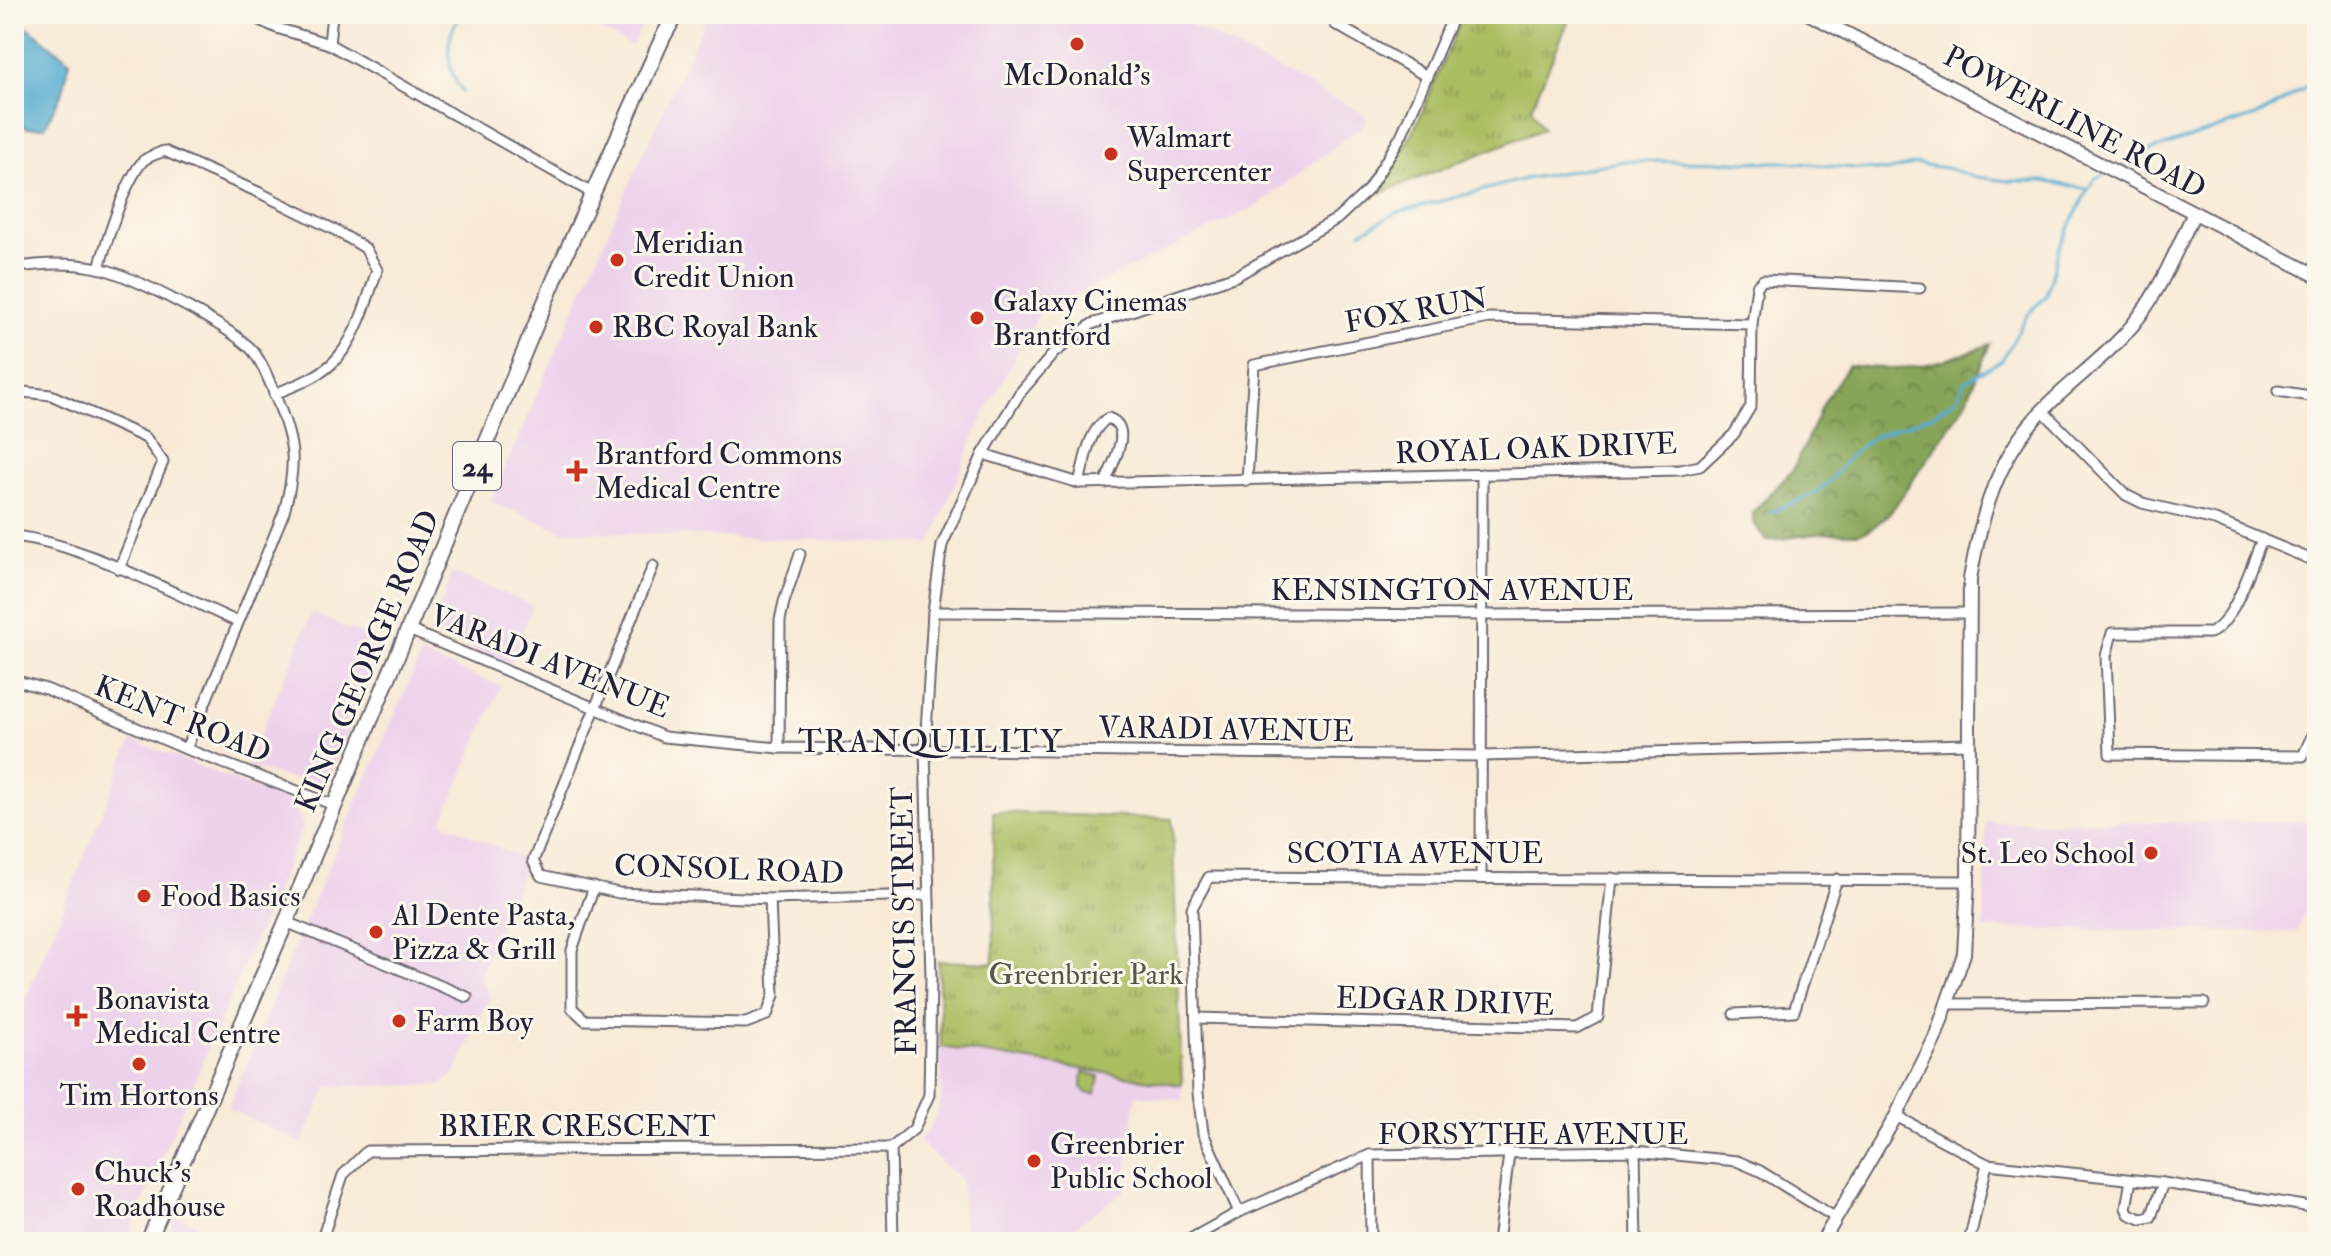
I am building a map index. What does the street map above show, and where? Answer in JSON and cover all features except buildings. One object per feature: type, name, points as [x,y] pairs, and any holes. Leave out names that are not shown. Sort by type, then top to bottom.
[{"type":"main road","name":"KING GEORGE ROAD","points":[[148,1242],[592,193],[676,14]]},
{"type":"main road","name":"POWERLINE ROAD","points":[[1809,14],[2317,276]]},
{"type":"main road","points":[[1822,1242],[1896,1116],[1935,1038],[1964,954],[1968,881],[1970,579],[1976,541],[1994,482],[2009,452],[2042,410],[2125,334],[2148,304],[2194,213]]},
{"type":"street","points":[[246,14],[277,28],[329,44],[592,193]]},
{"type":"street","points":[[329,44],[332,14]]},
{"type":"street","points":[[1336,14],[1335,24],[1428,77]]},
{"type":"street","name":"FRANCIS STREET","points":[[891,1148],[914,1129],[929,1095],[931,978],[925,749],[933,612],[942,545],[983,454],[1019,394],[1054,353],[1092,324],[1236,276],[1337,219],[1368,190],[1401,136],[1454,14]]},
{"type":"street","points":[[99,268],[128,187],[143,160],[164,151],[298,211],[365,248],[377,270],[360,317],[339,357],[315,376],[274,394]]},
{"type":"street","points":[[14,268],[49,262],[99,268],[127,277],[205,317],[252,350],[267,375],[289,427],[293,455],[292,483],[284,512],[186,749]]},
{"type":"street","name":"ROYAL OAK DRIVE","points":[[983,454],[1079,483],[1680,470],[1700,466],[1734,434],[1751,406],[1752,324],[1757,286],[1763,280],[1920,288]]},
{"type":"street","name":"FOX RUN","points":[[1247,481],[1254,365],[1489,318],[1752,324]]},
{"type":"street","points":[[14,391],[51,395],[146,438],[163,462],[119,569]]},
{"type":"street","points":[[2278,391],[2317,399]]},
{"type":"street","points":[[2042,410],[2126,495],[2142,503],[2215,520],[2317,562]]},
{"type":"street","points":[[1079,483],[1092,437],[1099,424],[1108,418],[1117,421],[1122,428],[1122,439],[1105,483]]},
{"type":"street","points":[[1481,877],[1482,474]]},
{"type":"street","points":[[14,536],[41,539],[119,569],[238,622]]},
{"type":"street","points":[[2262,539],[2229,615],[2218,630],[2210,633],[2112,633],[2106,656],[2110,754],[2303,756],[2317,724]]},
{"type":"street","points":[[779,748],[780,620],[800,554]]},
{"type":"street","points":[[594,708],[653,566]]},
{"type":"street","name":"KENSINGTON AVENUE","points":[[933,612],[1481,615],[1970,613]]},
{"type":"street","name":"VARADI AVENUE","points":[[409,630],[664,737],[779,748],[1480,756],[1969,744]]},
{"type":"street","name":"KENT ROAD","points":[[14,680],[46,689],[186,749],[334,805]]},
{"type":"street","name":"CONSOL ROAD","points":[[594,708],[533,861],[541,876],[619,893],[770,899],[927,895]]},
{"type":"street","name":"SCOTIA AVENUE","points":[[1239,1212],[1203,1133],[1198,1093],[1192,908],[1209,877],[1968,881]]},
{"type":"street","name":"EDGAR DRIVE","points":[[1196,1018],[1577,1028],[1598,1017],[1612,878]]},
{"type":"street","points":[[1734,1014],[1794,1011],[1837,879]]},
{"type":"street","points":[[594,887],[572,950],[572,1008],[585,1020],[609,1022],[746,1023],[767,1015],[774,995],[770,899]]},
{"type":"street","points":[[286,922],[467,997]]},
{"type":"street","points":[[1948,1004],[2204,1003]]},
{"type":"street","points":[[1896,1116],[1987,1164],[2163,1183],[2317,1208]]},
{"type":"street","points":[[891,1148],[893,1242]]},
{"type":"street","name":"BRIER CRESCENT","points":[[321,1242],[343,1175],[367,1151],[891,1148]]},
{"type":"street","points":[[1635,1151],[1637,1242]]},
{"type":"street","name":"FORSYTHE AVENUE","points":[[1185,1242],[1239,1212],[1370,1155],[1635,1151],[1737,1161],[1760,1171],[1836,1218]]},
{"type":"street","points":[[1498,1242],[1509,1154]]},
{"type":"street","points":[[1370,1155],[1371,1242]]},
{"type":"street","points":[[1969,1242],[1987,1164]]},
{"type":"street","points":[[2131,1180],[2126,1208],[2129,1214],[2141,1219],[2151,1217],[2163,1183]]},
{"type":"shaded area","points":[[572,14],[649,14],[631,46]]},
{"type":"shaded area","points":[[708,14],[1171,14],[1366,115],[1366,123],[1258,205],[1040,312],[978,426],[931,544],[563,531],[490,502],[636,169]]},
{"type":"shaded area","points":[[452,573],[533,605],[510,664],[432,633]]},
{"type":"shaded area","points":[[312,613],[384,644],[324,788],[247,766]]},
{"type":"shaded area","points":[[421,655],[501,686],[442,822],[527,861],[479,977],[490,996],[455,1074],[440,1085],[327,1086],[302,1143],[228,1109],[308,914]]},
{"type":"shaded area","points":[[132,740],[293,803],[303,826],[126,1242],[14,1242],[14,1027]]},
{"type":"shaded area","name":"St. Leo School","points":[[1986,822],[2317,822],[2317,885],[2297,932],[1984,929]]},
{"type":"shaded area","name":"Greenbrier Public School","points":[[941,1047],[1182,1085],[1182,1100],[1136,1095],[1124,1192],[1053,1242],[965,1242],[961,1180],[918,1141],[929,1130],[942,1099]]},
{"type":"shaded area","points":[[176,1216],[240,1242],[166,1242]]},
{"type":"green space","points":[[1463,14],[1571,15],[1531,108],[1543,129],[1381,193],[1419,119]]},
{"type":"green space","points":[[1990,344],[1965,404],[1891,512],[1870,530],[1858,534],[1823,533],[1766,541],[1753,522],[1753,512],[1793,470],[1825,400],[1849,365],[1887,368],[1921,365]]},
{"type":"green space","name":"Greenbrier Park","points":[[993,812],[1172,819],[1182,1085],[941,1047],[938,961],[994,963]]},
{"type":"green space","points":[[1083,1072],[1099,1076],[1096,1094],[1086,1093],[1082,1088]]},
{"type":"water","points":[[14,24],[29,28],[70,61],[63,91],[45,127],[27,128],[14,119]]},
{"type":"waterway","points":[[463,14],[452,32],[449,52],[453,73],[463,92]]},
{"type":"waterway","points":[[2118,168],[2135,161],[2137,155],[2262,114],[2317,80]]},
{"type":"waterway","points":[[1361,232],[1396,213],[1525,179],[1624,161],[1787,162],[1886,171],[1917,164],[1976,177],[2043,181],[2088,189]]},
{"type":"waterway","points":[[1769,513],[1813,494],[1873,437],[1933,415],[1957,398],[1964,382],[2002,360],[2028,314],[2046,296],[2059,248],[2088,189],[2094,179],[2107,173]]},
{"type":"place","name":"McDonald's","points":[[1077,44]]},
{"type":"place","name":"Walmart Supercenter","points":[[1111,154]]},
{"type":"place","name":"Meridian Credit Union","points":[[617,260]]},
{"type":"place","name":"Galaxy Cinemas Brantford","points":[[977,318]]},
{"type":"place","name":"RBC Royal Bank","points":[[596,327]]},
{"type":"place","name":"Brantford Commons Medical Centre","points":[[577,471]]},
{"type":"place","name":"St. Leo School","points":[[2151,853]]},
{"type":"place","name":"Food Basics","points":[[144,896]]},
{"type":"place","name":"Al Dente Pasta, Pizza & Grill","points":[[376,932]]},
{"type":"place","name":"Bonavista Medical Centre","points":[[77,1016]]},
{"type":"place","name":"Farm Boy","points":[[399,1021]]},
{"type":"place","name":"Tim Hortons","points":[[139,1064]]},
{"type":"place","name":"Greenbrier Public School","points":[[1034,1161]]},
{"type":"place","name":"Chuck's Roadhouse","points":[[78,1189]]},
{"type":"district","name":"TRANQUILITY","points":[[931,741]]}]
